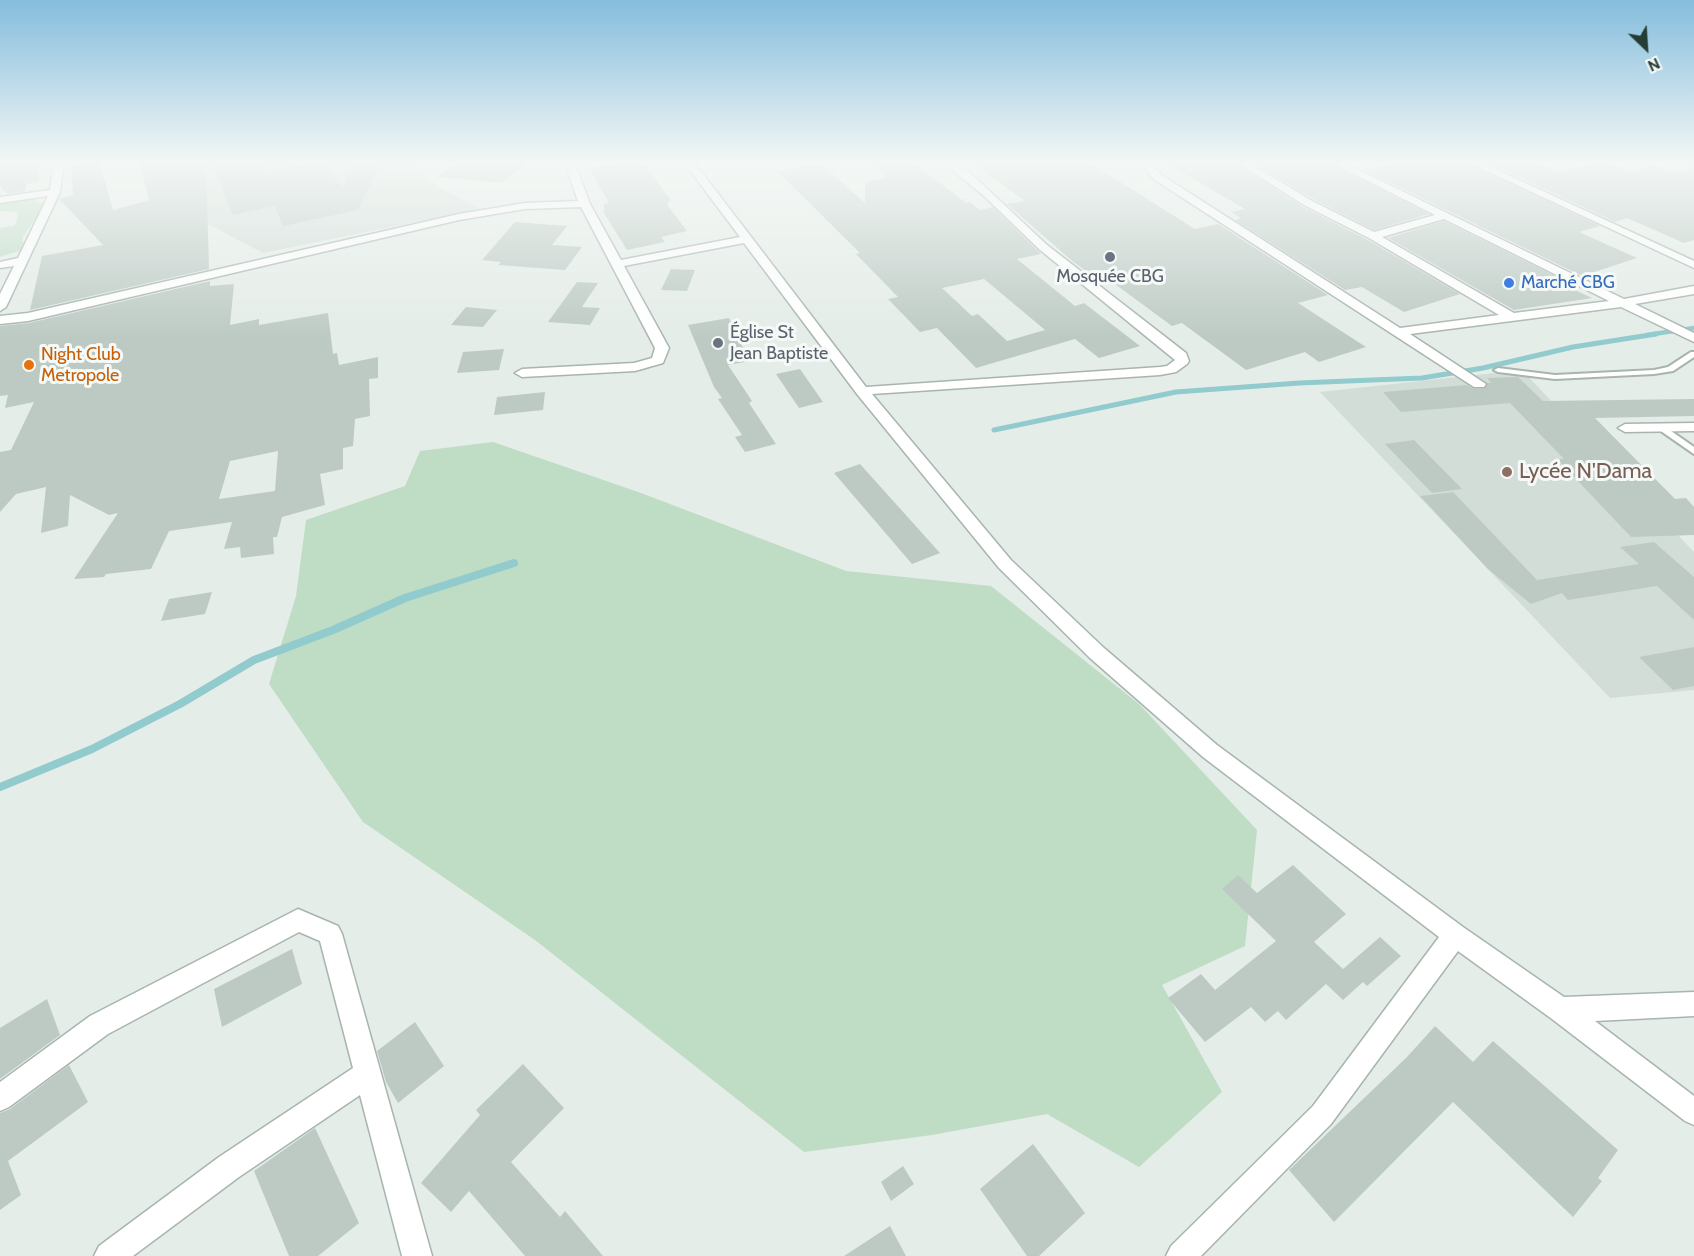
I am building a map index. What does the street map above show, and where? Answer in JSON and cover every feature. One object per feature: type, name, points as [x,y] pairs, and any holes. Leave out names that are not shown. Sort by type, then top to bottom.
[{"type":"street","points":[[0,307],[41,220]]},
{"type":"street","points":[[0,320],[28,317],[448,220]]},
{"type":"street","points":[[522,373],[635,367],[658,360],[662,348],[593,220]]},
{"type":"street","points":[[732,220],[862,392],[1005,564],[1097,653],[1210,751],[1694,1112]]},
{"type":"street","points":[[862,392],[1160,371],[1171,369],[1182,361],[1181,356],[1043,247],[1014,220]]},
{"type":"street","points":[[1223,220],[1479,384]]},
{"type":"street","points":[[1341,220],[1512,317]]},
{"type":"street","points":[[1373,236],[1431,220]]},
{"type":"street","points":[[1451,220],[1691,336]]},
{"type":"street","points":[[1597,220],[1694,265]]},
{"type":"street","points":[[617,264],[747,239]]},
{"type":"street","points":[[0,265],[21,261]]},
{"type":"street","points":[[1401,335],[1512,317],[1627,305],[1694,290]]},
{"type":"street","points":[[1625,428],[1694,427]]},
{"type":"street","points":[[0,1098],[99,1025],[298,920],[330,934],[417,1256]]},
{"type":"street","points":[[1181,1256],[1323,1115],[1455,935]]},
{"type":"street","points":[[1561,1011],[1694,1004]]},
{"type":"street","points":[[109,1256],[229,1167],[368,1074]]},
{"type":"lane","points":[[1498,369],[1556,377],[1654,372],[1670,369],[1694,354]]},
{"type":"lane","points":[[1661,427],[1694,451]]},
{"type":"shaded area","points":[[201,220],[428,220],[263,253]]},
{"type":"shaded area","name":"Lycée N'Dama","points":[[1522,370],[1694,552],[1694,690],[1610,698],[1320,392]]},
{"type":"green space","points":[[35,220],[23,237],[22,241],[27,244],[22,250],[0,257],[0,228],[14,226],[17,221]]},
{"type":"green space","points":[[493,442],[641,493],[846,571],[991,586],[1139,704],[1257,830],[1245,946],[1162,985],[1222,1092],[1139,1167],[1047,1114],[932,1135],[804,1152],[535,940],[363,822],[269,684],[296,596],[306,520],[405,486],[420,451]]},
{"type":"building","points":[[79,220],[208,220],[209,269],[30,310],[42,256],[103,245]]},
{"type":"building","points":[[280,220],[313,220],[283,226]]},
{"type":"building","points":[[608,220],[678,220],[687,231],[661,237],[665,242],[627,250]]},
{"type":"building","points":[[826,220],[1006,220],[1041,254],[1017,259],[1075,306],[1084,303],[1140,346],[1099,358],[1075,339],[976,368],[937,328],[920,332],[888,299],[898,297],[856,254],[860,253]],"holes":[[[984,279],[1045,330],[1007,341],[978,314],[972,316],[942,288]]]},
{"type":"building","points":[[1025,220],[1180,220],[1195,229],[1218,224],[1328,295],[1298,303],[1366,347],[1319,362],[1305,352],[1246,370],[1182,323],[1172,326],[1108,279],[1099,281]]},
{"type":"building","points":[[1235,220],[1328,220],[1368,240],[1460,294],[1404,312],[1362,287],[1345,290]]},
{"type":"building","points":[[1354,220],[1410,220],[1374,230]]},
{"type":"building","points":[[1466,220],[1587,220],[1600,226],[1579,232],[1637,258],[1582,276]]},
{"type":"building","points":[[1631,220],[1694,220],[1694,240],[1684,243]]},
{"type":"building","points":[[1444,221],[1565,281],[1560,283],[1592,298],[1514,310],[1388,238]]},
{"type":"building","points":[[515,222],[567,226],[552,245],[582,247],[565,270],[498,265],[501,262],[482,260]]},
{"type":"building","points":[[671,269],[695,270],[687,291],[661,290]]},
{"type":"building","points":[[210,281],[210,286],[234,284],[230,325],[259,319],[259,325],[328,313],[333,354],[337,353],[339,365],[378,357],[378,378],[369,379],[370,416],[355,419],[353,446],[343,448],[343,469],[320,474],[325,505],[282,517],[277,537],[273,537],[274,554],[241,558],[240,547],[224,549],[232,522],[169,531],[151,569],[106,574],[104,577],[74,579],[118,513],[109,515],[70,495],[68,526],[41,533],[46,487],[16,494],[0,512],[0,452],[11,450],[34,402],[5,408],[8,395],[0,396],[0,326],[29,323]],"holes":[[[278,451],[275,491],[219,499],[230,461]]]},
{"type":"building","points":[[577,282],[598,283],[582,307],[600,308],[590,325],[548,322]]},
{"type":"building","points":[[466,307],[497,310],[483,327],[451,325]]},
{"type":"building","points":[[729,318],[749,361],[728,365],[752,401],[749,403],[776,444],[745,452],[735,437],[742,435],[718,399],[722,398],[714,387],[688,325]]},
{"type":"building","points":[[504,349],[499,370],[457,373],[463,352]]},
{"type":"building","points":[[800,369],[823,402],[799,408],[776,374]]},
{"type":"building","points":[[1518,377],[1543,401],[1694,399],[1694,416],[1595,418],[1675,499],[1686,498],[1694,507],[1694,535],[1631,537],[1557,459],[1564,459],[1510,403],[1401,412],[1383,392],[1467,385],[1474,389],[1484,389],[1488,383],[1491,383],[1487,378]]},
{"type":"building","points":[[545,392],[543,410],[494,415],[497,397]]},
{"type":"building","points":[[1414,440],[1462,489],[1432,493],[1385,444]]},
{"type":"building","points":[[860,464],[940,553],[912,564],[834,473]]},
{"type":"building","points":[[1453,492],[1537,580],[1639,564],[1620,547],[1654,542],[1694,577],[1694,620],[1657,586],[1568,600],[1562,593],[1531,604],[1488,569],[1420,496]]},
{"type":"building","points":[[212,592],[205,614],[161,621],[169,599]]},
{"type":"building","points":[[1694,647],[1694,686],[1673,690],[1639,657]]},
{"type":"building","points":[[1293,865],[1346,914],[1314,942],[1343,969],[1380,937],[1401,956],[1367,986],[1363,982],[1343,1000],[1326,984],[1286,1020],[1278,1011],[1265,1022],[1251,1007],[1205,1042],[1168,998],[1201,974],[1215,990],[1276,941],[1222,889],[1238,875],[1257,893]]},
{"type":"building","points":[[292,949],[302,984],[222,1027],[214,989]]},
{"type":"building","points":[[47,999],[60,1035],[0,1079],[0,1028]]},
{"type":"building","points":[[415,1022],[444,1066],[398,1103],[386,1082],[377,1051]]},
{"type":"building","points":[[1435,1026],[1473,1062],[1493,1041],[1618,1150],[1598,1178],[1602,1181],[1573,1217],[1453,1102],[1334,1222],[1289,1170],[1407,1057]]},
{"type":"building","points":[[523,1064],[564,1108],[511,1162],[560,1217],[565,1211],[603,1256],[525,1256],[469,1191],[451,1212],[421,1183],[480,1115],[476,1110]]},
{"type":"building","points":[[69,1065],[88,1102],[8,1161],[21,1195],[0,1210],[0,1113],[10,1109]]},
{"type":"building","points":[[315,1128],[359,1223],[318,1256],[289,1256],[254,1171]]},
{"type":"building","points":[[1033,1144],[1085,1213],[1039,1256],[1027,1256],[980,1189]]},
{"type":"building","points":[[903,1166],[914,1184],[891,1201],[881,1182]]},
{"type":"building","points":[[890,1226],[906,1256],[844,1256]]},
{"type":"waterway","points":[[1647,335],[1694,328]]},
{"type":"waterway","points":[[994,430],[1176,392],[1299,383],[1422,378],[1483,368],[1573,347],[1656,334]]},
{"type":"waterway","points":[[0,787],[92,749],[180,704],[254,660],[333,630],[405,598],[514,563],[512,564]]},
{"type":"place","name":"Mosquée CBG","points":[[1110,257]]},
{"type":"place","name":"Marché CBG","points":[[1509,283]]},
{"type":"place","name":"Église St Jean Baptiste","points":[[718,343]]},
{"type":"place","name":"Night Club Metropole","points":[[29,365]]},
{"type":"place","name":"Lycée N'Dama","points":[[1507,472]]}]
